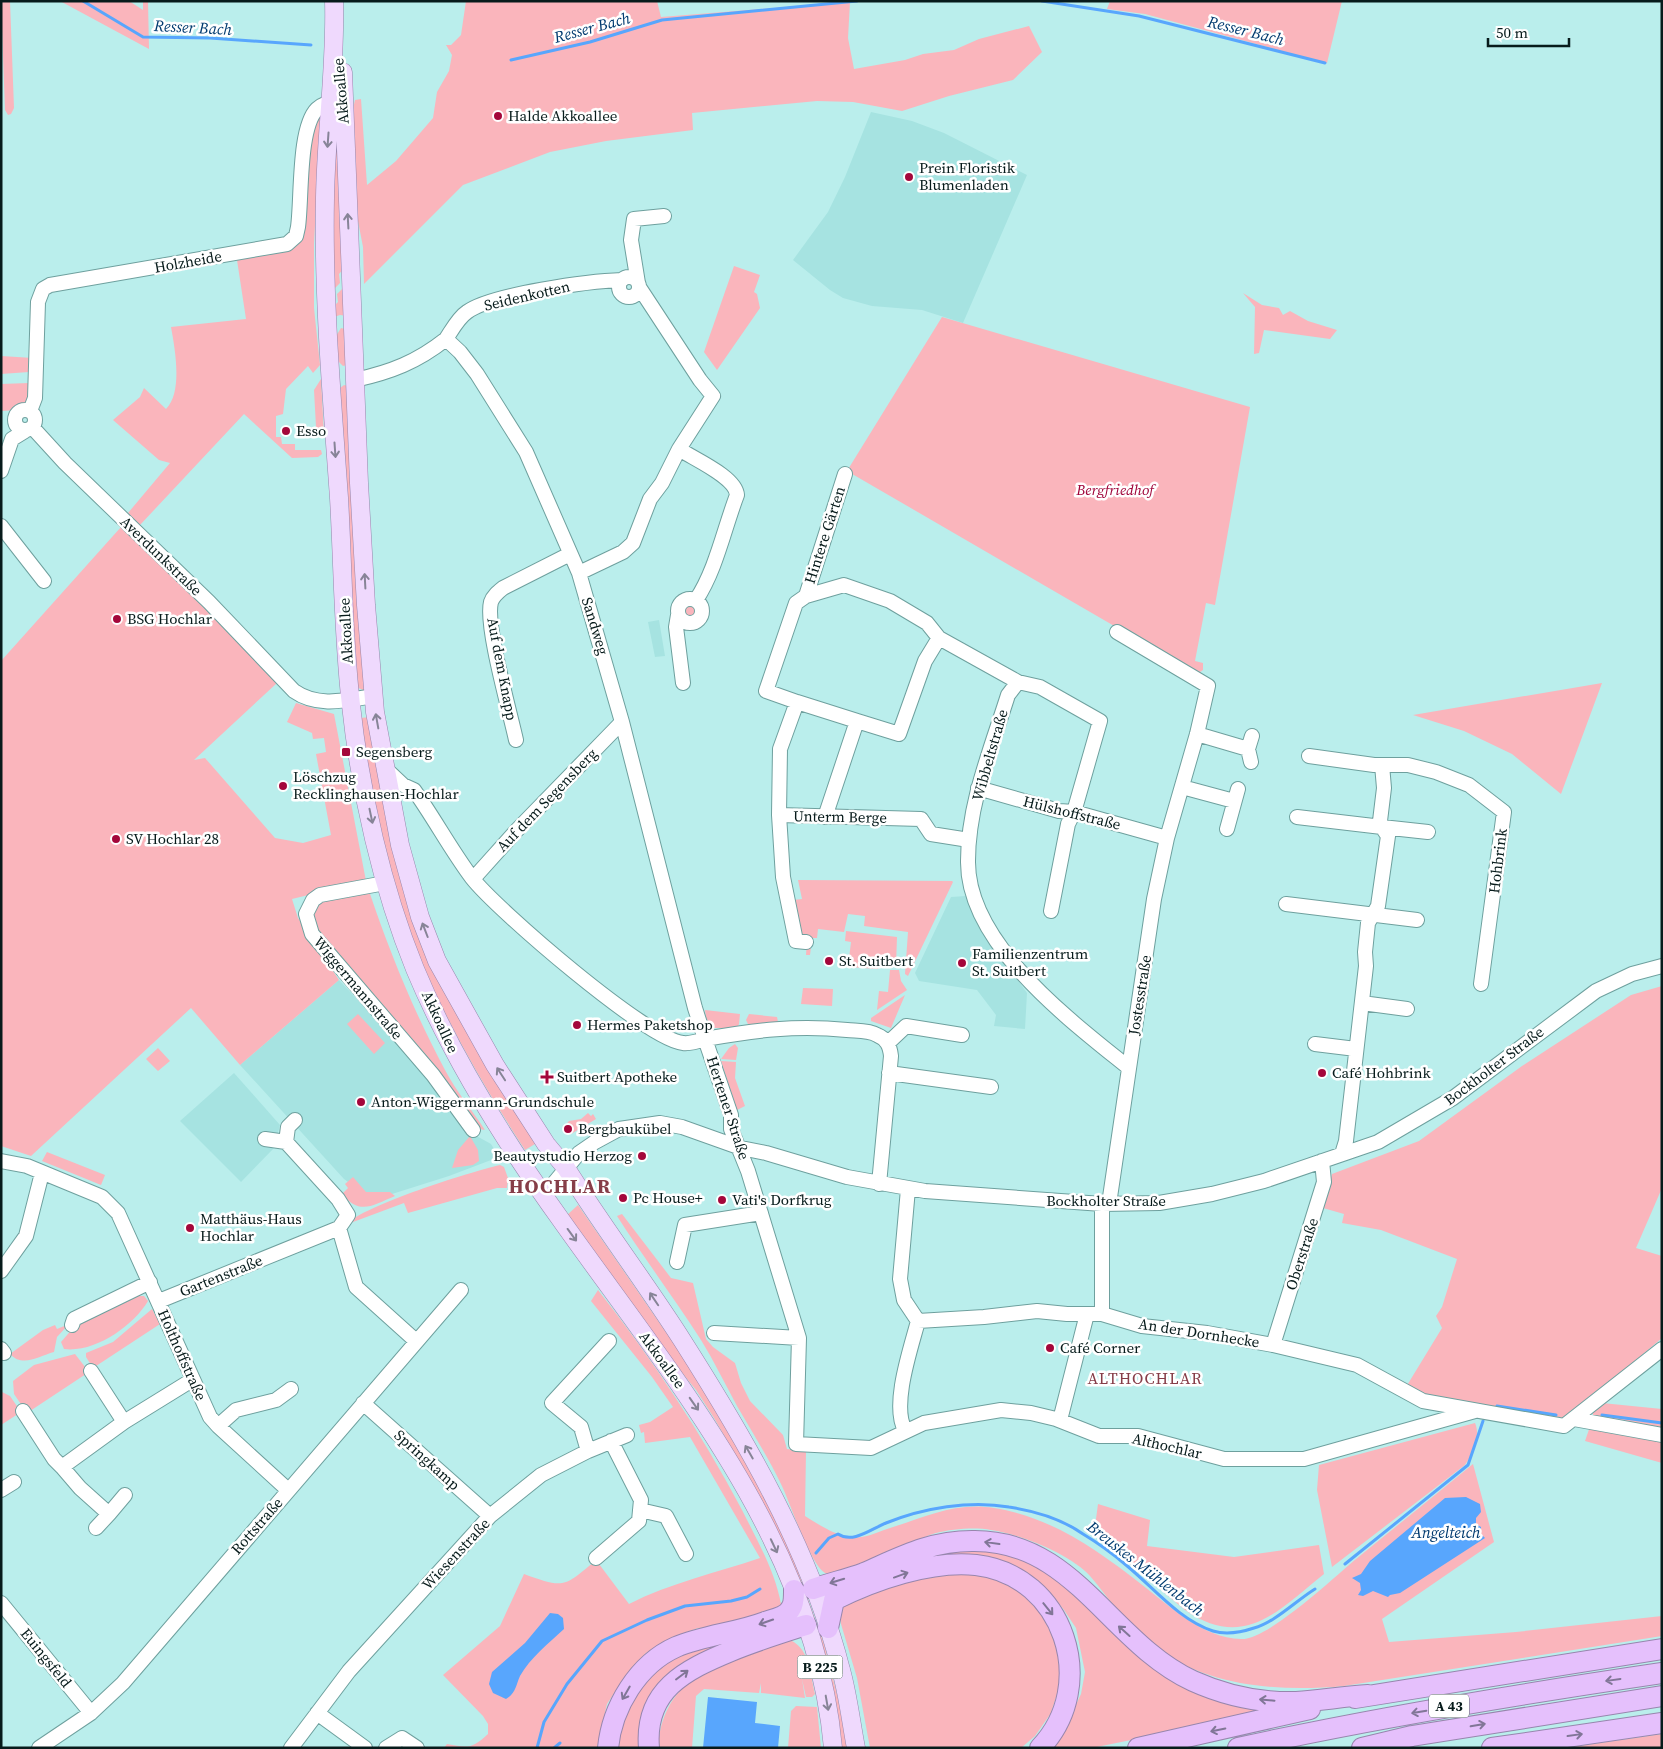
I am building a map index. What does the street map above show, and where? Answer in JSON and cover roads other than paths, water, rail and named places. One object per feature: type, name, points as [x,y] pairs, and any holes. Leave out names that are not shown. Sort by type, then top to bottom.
[{"type":"highway","points":[[608,1748],[612,1728],[621,1703],[641,1673],[676,1648],[711,1636],[736,1632],[785,1616],[804,1589],[862,1574],[929,1546],[964,1541],[992,1542],[1025,1550],[1059,1568],[1148,1652],[1175,1672],[1218,1691],[1259,1700],[1296,1702],[1368,1695],[1662,1649]]},
{"type":"highway","points":[[828,1628],[834,1600],[912,1570],[946,1564],[977,1565],[1018,1579],[1038,1597],[1060,1624],[1069,1655],[1070,1683],[1064,1708],[1053,1732],[1040,1748]]},
{"type":"highway","points":[[649,1748],[648,1735],[657,1704],[670,1684],[680,1676],[691,1668],[748,1644],[806,1624]]},
{"type":"highway","name":"A 43","points":[[1238,1748],[1330,1728],[1487,1699],[1662,1673]]},
{"type":"highway","points":[[1138,1748],[1368,1695]]},
{"type":"highway","name":"A 43","points":[[1362,1748],[1440,1731],[1662,1696]]},
{"type":"highway","points":[[1492,1748],[1662,1724]]},
{"type":"main road","name":"Akkoallee","points":[[334,1],[337,102],[354,356],[366,605],[374,696],[400,845],[411,888],[437,961],[495,1065],[546,1144],[566,1168],[682,1340],[714,1392],[772,1495],[804,1589]]},
{"type":"main road","name":"Akkoallee","points":[[337,102],[325,190],[324,249],[350,699],[360,764],[385,883],[415,969],[459,1062],[506,1139],[544,1195],[696,1406],[756,1512],[804,1589]]},
{"type":"main road","name":"Akkoallee","points":[[328,340],[336,322],[346,321],[354,356]]},
{"type":"main road","points":[[330,366],[339,376],[354,380]]},
{"type":"main road","name":"B 225","points":[[804,1589],[806,1624],[818,1657],[833,1748]]},
{"type":"main road","name":"B 225","points":[[804,1589],[828,1628],[841,1670],[856,1748]]},
{"type":"street","name":"Holzheide","points":[[29,429],[36,419],[30,411],[35,398],[38,302],[43,289],[50,285],[287,244],[296,236],[298,227],[307,128],[317,108],[337,102]]},
{"type":"street","points":[[579,572],[623,552],[633,543],[650,499],[713,396],[700,380],[638,285],[631,240],[634,219],[664,216]]},
{"type":"street","name":"Seidenkotten","points":[[446,339],[452,328],[468,311],[503,298],[594,281],[622,280],[631,277],[638,285]]},
{"type":"street","points":[[354,380],[397,370],[428,353],[446,339]]},
{"type":"street","name":"Sandweg","points":[[446,339],[477,374],[526,452],[579,572],[622,722],[692,999],[705,1040]]},
{"type":"street","points":[[29,429],[17,427],[8,419],[21,411],[30,411]]},
{"type":"street","points":[[1,471],[12,439],[29,429]]},
{"type":"street","name":"Averdunkstraße","points":[[29,429],[209,602],[294,690],[316,701],[374,696]]},
{"type":"street","points":[[679,449],[730,480],[737,489],[737,495],[711,568],[702,591],[696,600],[701,605],[702,612],[700,618],[694,623],[688,623],[682,621],[678,615],[676,627],[683,683]]},
{"type":"street","name":"Hintere Gärten","points":[[806,596],[845,474]]},
{"type":"street","points":[[1,526],[44,581]]},
{"type":"street","name":"Auf dem Knapp","points":[[516,740],[490,625],[490,604],[494,596],[503,588],[570,554]]},
{"type":"street","name":"Hintere Gärten","points":[[797,702],[766,691],[796,604],[806,596],[844,585],[890,601],[927,623],[939,638],[1018,682],[1040,687],[1100,721],[1074,812]]},
{"type":"street","name":"Jostesstraße","points":[[1102,1314],[1106,1204],[1129,1068],[1154,899],[1167,838],[1198,734],[1208,686],[1117,632]]},
{"type":"street","points":[[779,816],[780,749],[797,702],[899,734],[925,661],[939,638]]},
{"type":"street","name":"Wibbeltstraße","points":[[1018,682],[1008,695],[978,788],[969,840],[968,863],[976,903],[989,930],[1032,986],[1129,1068]]},
{"type":"street","name":"Auf dem Segensberg","points":[[473,879],[517,830],[622,722]]},
{"type":"street","points":[[825,817],[857,722]]},
{"type":"street","points":[[1198,734],[1250,749]]},
{"type":"street","name":"Hohbrink","points":[[1309,756],[1382,765],[1408,765],[1436,772],[1469,785],[1504,812],[1482,984]]},
{"type":"street","points":[[1342,1154],[1346,1141],[1362,1003],[1368,923],[1378,906],[1388,836],[1380,821],[1384,788],[1382,765]]},
{"type":"street","name":"Hertener Straße","points":[[386,769],[403,785],[414,790],[473,879],[507,915],[629,1014],[683,1044],[705,1040],[731,1115],[731,1129],[740,1148],[799,1338],[796,1444],[804,1445]]},
{"type":"street","points":[[1182,787],[1236,795],[1227,829]]},
{"type":"street","name":"Hülshoffstraße","points":[[978,788],[1059,811],[1074,812],[1167,838]]},
{"type":"street","points":[[1051,911],[1068,824],[1074,812]]},
{"type":"street","name":"Unterm Berge","points":[[806,942],[796,941],[783,877],[779,816],[921,819],[931,834],[969,840]]},
{"type":"street","points":[[1297,817],[1428,832]]},
{"type":"street","name":"Wiggermannstraße","points":[[385,883],[320,895],[313,900],[306,914],[308,923],[312,934],[433,1075],[473,1130]]},
{"type":"street","points":[[1286,904],[1417,920]]},
{"type":"street","name":"Bockholter Straße","points":[[566,1168],[579,1153],[619,1129],[660,1123],[672,1125],[740,1148],[766,1153],[879,1184],[908,1189],[995,1198],[1106,1204],[1159,1203],[1212,1194],[1264,1181],[1378,1142],[1453,1098],[1596,992],[1632,974],[1662,966]]},
{"type":"street","points":[[1362,1003],[1407,1009]]},
{"type":"street","points":[[888,1043],[906,1026],[962,1035]]},
{"type":"street","points":[[705,1040],[777,1028],[818,1027],[873,1033],[888,1043],[890,1048],[889,1072],[879,1184]]},
{"type":"street","points":[[1315,1044],[1356,1049]]},
{"type":"street","points":[[889,1072],[991,1087]]},
{"type":"street","points":[[286,1142],[288,1127],[295,1120]]},
{"type":"street","points":[[265,1139],[286,1142],[338,1199],[348,1215],[339,1228],[356,1286],[416,1342]]},
{"type":"street","name":"Holthoffstraße","points":[[1,1161],[21,1164],[102,1197],[118,1213],[210,1417],[288,1490]]},
{"type":"street","name":"Oberstraße","points":[[1273,1345],[1324,1182],[1322,1161]]},
{"type":"street","points":[[544,1195],[566,1168]]},
{"type":"street","points":[[1,1271],[26,1236],[42,1172]]},
{"type":"street","points":[[905,1430],[900,1417],[900,1400],[918,1321],[904,1300],[900,1279],[908,1189]]},
{"type":"street","points":[[677,1262],[685,1225],[761,1213]]},
{"type":"street","name":"Gartenstraße","points":[[159,1301],[339,1228]]},
{"type":"street","points":[[72,1325],[74,1320],[150,1282]]},
{"type":"street","name":"Rottstraße","points":[[39,1748],[91,1712],[123,1683],[461,1290]]},
{"type":"street","name":"An der Dornhecke","points":[[918,1321],[984,1317],[1037,1311],[1102,1314],[1142,1326],[1207,1333],[1273,1345],[1356,1365],[1424,1401],[1564,1426],[1574,1419]]},
{"type":"street","points":[[1060,1420],[1087,1314]]},
{"type":"street","points":[[714,1333],[799,1338]]},
{"type":"street","points":[[588,1451],[581,1427],[552,1403],[609,1341]]},
{"type":"street","points":[[1574,1419],[1662,1349]]},
{"type":"street","points":[[91,1371],[124,1422]]},
{"type":"street","points":[[62,1467],[124,1422],[192,1380]]},
{"type":"street","points":[[218,1426],[236,1410],[276,1400],[292,1389]]},
{"type":"street","name":"Springkamp","points":[[363,1403],[490,1516]]},
{"type":"street","name":"Althochlar","points":[[804,1445],[870,1448],[924,1422],[1001,1410],[1031,1413],[1060,1420],[1099,1436],[1138,1436],[1224,1459],[1304,1459],[1474,1411]]},
{"type":"street","points":[[23,1411],[54,1459],[80,1488],[109,1514]]},
{"type":"street","points":[[1574,1419],[1662,1435]]},
{"type":"street","name":"Wiesenstraße","points":[[291,1748],[349,1671],[490,1516],[541,1475],[588,1451],[626,1435]]},
{"type":"street","points":[[596,1558],[639,1521],[641,1500],[611,1441]]},
{"type":"street","points":[[1,1490],[14,1482]]},
{"type":"street","points":[[96,1528],[125,1495]]},
{"type":"street","points":[[640,1510],[666,1516],[686,1554]]},
{"type":"street","name":"Euingsfeld","points":[[1,1603],[91,1712]]},
{"type":"street","points":[[317,1713],[365,1748]]},
{"type":"street","points":[[386,1748],[402,1738],[417,1748]]},
{"type":"water","name":"Angelteich","points":[[1466,1497],[1480,1504],[1481,1512],[1476,1518],[1476,1524],[1481,1527],[1481,1534],[1485,1538],[1400,1593],[1388,1597],[1373,1591],[1363,1596],[1358,1595],[1361,1590],[1360,1583],[1352,1578],[1361,1574],[1370,1561],[1445,1498]]},
{"type":"water","points":[[550,1613],[558,1614],[563,1618],[564,1629],[529,1663],[509,1697],[506,1699],[493,1693],[489,1684],[492,1672],[525,1643]]},
{"type":"water","points":[[708,1697],[757,1702],[755,1723],[780,1726],[778,1748],[703,1748]]},
{"type":"waterway","name":"Resser Bach","points":[[83,1],[143,37],[210,38],[311,45]]},
{"type":"waterway","name":"Resser Bach","points":[[511,60],[590,42],[662,20],[857,1]]},
{"type":"waterway","name":"Resser Bach","points":[[1042,1],[1139,16],[1325,63]]},
{"type":"waterway","name":"Breuskes Mühlenbach","points":[[1497,1406],[1556,1415]]},
{"type":"waterway","name":"Breuskes Mühlenbach","points":[[1602,1415],[1662,1423]]},
{"type":"waterway","name":"Breuskes Mühlenbach","points":[[1345,1564],[1468,1465],[1483,1421]]},
{"type":"waterway","name":"Breuskes Mühlenbach","points":[[816,1553],[829,1538],[838,1534],[844,1537],[856,1536],[915,1513],[963,1505],[994,1505],[1038,1513],[1075,1529],[1121,1561],[1178,1611],[1201,1626],[1213,1631],[1223,1633],[1234,1632],[1262,1625],[1315,1589]]},
{"type":"waterway","name":"Breuskes Mühlenbach","points":[[537,1748],[544,1722],[567,1684],[602,1641],[647,1620],[685,1606],[731,1601],[747,1597],[760,1589]]},
{"type":"waterway","points":[[554,1748],[560,1743]]},
{"type":"place","name":"Halde Akkoallee","points":[[498,116]]},
{"type":"place","name":"Prein Floristik Blumenladen","points":[[909,177]]},
{"type":"place","name":"Esso","points":[[286,431]]},
{"type":"place","name":"BSG Hochlar","points":[[117,619]]},
{"type":"place","name":"Segensberg","points":[[346,752]]},
{"type":"place","name":"Löschzug Recklinghausen-Hochlar","points":[[283,786]]},
{"type":"place","name":"SV Hochlar 28","points":[[116,839]]},
{"type":"place","name":"St. Suitbert","points":[[829,961]]},
{"type":"place","name":"Familienzentrum St. Suitbert","points":[[962,963]]},
{"type":"place","name":"Hermes Paketshop","points":[[577,1025]]},
{"type":"place","name":"Café Hohbrink","points":[[1322,1073]]},
{"type":"place","name":"Suitbert Apotheke","points":[[547,1077]]},
{"type":"place","name":"Anton-Wiggermann-Grundschule","points":[[361,1102]]},
{"type":"place","name":"Bergbaukübel","points":[[568,1129]]},
{"type":"place","name":"Beautystudio Herzog","points":[[642,1156]]},
{"type":"place","name":"Pc House+","points":[[623,1198]]},
{"type":"place","name":"Vati's Dorfkrug","points":[[722,1200]]},
{"type":"place","name":"Matthäus-Haus Hochlar","points":[[190,1228]]},
{"type":"place","name":"Café Corner","points":[[1050,1348]]},
{"type":"district","name":"HOCHLAR","points":[[560,1186]]},
{"type":"district","name":"ALTHOCHLAR","points":[[1145,1378]]},
{"type":"park label","name":"Bergfriedhof","points":[[1115,490]]}]
